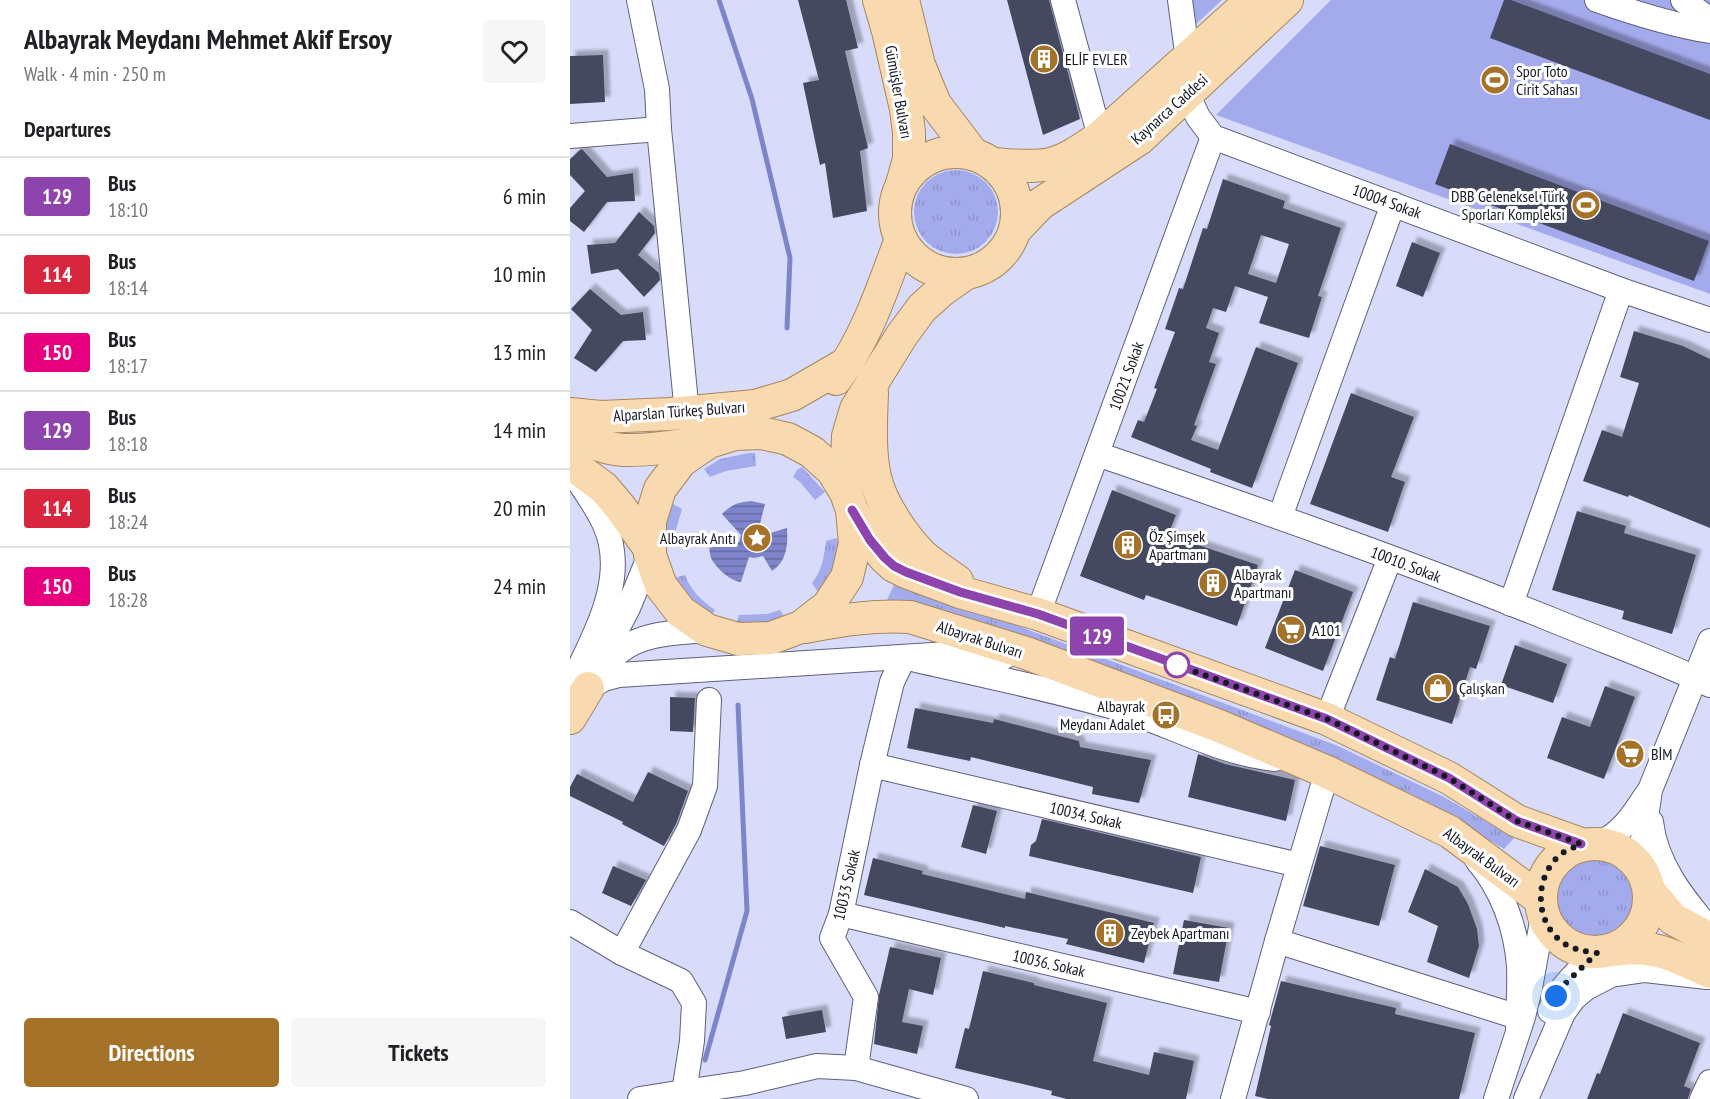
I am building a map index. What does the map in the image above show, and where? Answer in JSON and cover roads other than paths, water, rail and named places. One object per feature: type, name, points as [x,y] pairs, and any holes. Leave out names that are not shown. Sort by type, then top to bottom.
[{"type":"main road","name":"Gümüşler Bulvarı","points":[[879,0],[891,42],[909,132],[909,159],[902,184]]},
{"type":"main road","name":"Gümüşler Bulvarı","points":[[903,0],[919,65],[935,104],[983,159]]},
{"type":"main road","name":"Kaynarca Caddesi","points":[[1252,0],[1188,60],[1100,137],[1080,151],[1051,164],[1022,166],[952,151],[932,156],[915,167],[902,184],[896,204],[896,225],[903,245],[917,261],[935,271],[956,275],[976,272],[995,262],[1008,247],[1016,229],[1040,204],[1139,139],[1287,0]]},
{"type":"main road","points":[[983,159],[1004,173],[1014,190],[1018,210],[1016,229]]},
{"type":"main road","points":[[762,433],[785,424],[808,410],[849,362],[874,312],[901,239]]},
{"type":"main road","name":"Kaynarca Caddesi","points":[[849,501],[848,436],[856,410],[902,335],[922,308],[965,274]]},
{"type":"main road","name":"Alparslan Türkeş Bulvarı","points":[[570,414],[602,417],[687,413],[755,406],[792,395],[849,362]]},
{"type":"main road","points":[[872,384],[871,449],[874,477],[886,506],[912,544],[925,557],[977,596]]},
{"type":"main road","name":"Alparslan Türkeş Bulvarı","points":[[570,433],[623,450],[709,442]]},
{"type":"main road","points":[[650,552],[650,521],[660,489],[681,461],[709,442],[735,434],[762,433],[788,439],[812,452],[832,470],[870,540],[894,566],[933,583],[1038,614],[1327,719],[1449,778],[1517,821],[1591,844],[1618,848],[1634,859],[1660,906],[1673,919],[1710,939]]},
{"type":"main road","points":[[570,463],[604,488],[620,507],[650,552],[661,586],[681,612],[707,630],[738,639],[771,638],[801,627],[828,606],[847,577],[855,544],[849,501]]},
{"type":"main road","name":"Albayrak Bulvarı","points":[[801,627],[859,617],[910,617],[1026,653],[1219,726],[1327,772],[1450,832],[1542,908]]},
{"type":"main road","points":[[570,718],[576,687]]},
{"type":"main road","points":[[1591,844],[1564,852],[1551,865],[1542,882],[1542,908],[1551,931],[1564,943],[1580,951],[1605,951],[1627,947],[1653,949],[1710,972]]},
{"type":"main road","points":[[1605,951],[1629,941],[1641,928],[1648,911],[1644,880]]},
{"type":"street","points":[[639,0],[657,89],[687,413]]},
{"type":"street","points":[[1063,0],[1100,137]]},
{"type":"street","points":[[1180,0],[1188,60]]},
{"type":"street","points":[[1597,0],[1634,13],[1710,31]]},
{"type":"street","points":[[1683,0],[1710,21]]},
{"type":"street","points":[[1187,94],[1198,117],[1212,137]]},
{"type":"street","points":[[570,136],[659,129]]},
{"type":"street","name":"10004 Sokak","points":[[1212,137],[1621,290],[1710,320]]},
{"type":"street","name":"10021 Sokak","points":[[1038,614],[1212,137]]},
{"type":"street","points":[[1280,517],[1394,204]]},
{"type":"street","points":[[1511,604],[1621,290]]},
{"type":"street","name":"10010. Sokak","points":[[1097,454],[1280,517],[1390,558],[1703,682]]},
{"type":"street","points":[[570,468],[596,507],[606,527],[612,566],[609,600],[576,687]]},
{"type":"street","points":[[576,687],[617,629],[628,608],[650,552]]},
{"type":"street","points":[[1327,719],[1390,558]]},
{"type":"street","points":[[576,687],[619,651],[638,641],[654,636],[707,630]]},
{"type":"street","points":[[1591,844],[1610,838],[1627,823],[1650,790],[1703,682],[1710,641]]},
{"type":"street","points":[[576,687],[619,675],[971,653],[1062,667]]},
{"type":"street","name":"Albayrak Bulvarı","points":[[904,657],[1111,706],[1192,737],[1242,753],[1279,759],[1292,757]]},
{"type":"street","name":"10033 Sokak","points":[[856,1068],[866,997],[832,938],[841,914],[892,682],[904,657]]},
{"type":"street","points":[[622,953],[689,830],[705,786],[709,700]]},
{"type":"street","name":"Albayrak Bulvarı","points":[[1111,706],[1152,701]]},
{"type":"street","name":"10034. Sokak","points":[[872,765],[1299,865]]},
{"type":"street","points":[[1233,1099],[1327,772]]},
{"type":"street","points":[[1644,880],[1650,790]]},
{"type":"street","points":[[1650,790],[1652,830],[1659,856],[1677,888],[1710,930]]},
{"type":"street","points":[[1450,832],[1485,869],[1506,908],[1515,937],[1519,966],[1518,1025]]},
{"type":"street","points":[[1496,1099],[1530,988],[1542,908]]},
{"type":"street","name":"10036. Sokak","points":[[841,914],[1258,1012]]},
{"type":"street","points":[[570,922],[622,953],[681,981],[694,1003],[692,1041],[683,1095]]},
{"type":"street","points":[[1277,941],[1518,1025]]},
{"type":"street","points":[[1520,1099],[1556,996],[1566,983],[1605,951]]},
{"type":"street","points":[[1526,1099],[1563,1013],[1574,998],[1586,988],[1611,975],[1645,970],[1710,977]]},
{"type":"street","points":[[640,1099],[755,1090],[817,1066],[856,1068],[966,1099]]},
{"type":"street","points":[[1702,1099],[1710,1082]]},
{"type":"waterway","points":[[719,0],[752,99],[790,258],[787,328]]},
{"type":"waterway","points":[[705,1060],[747,911],[738,705]]},
{"type":"place","name":"ELİF EVLER","points":[[1044,59]]},
{"type":"place","name":"Spor Toto Cirit Sahası","points":[[1495,80]]},
{"type":"place","name":"DBB Geleneksel Türk Sporları Kompleksi","points":[[1586,205]]},
{"type":"place","name":"Albayrak Anıtı","points":[[757,538]]},
{"type":"place","name":"Öz Şimşek Apartmanı","points":[[1128,545]]},
{"type":"place","name":"Albayrak Apartmanı","points":[[1213,583]]},
{"type":"place","name":"A101","points":[[1291,630]]},
{"type":"place","name":"Çalışkan","points":[[1438,688]]},
{"type":"place","name":"Albayrak Meydanı Adalet","points":[[1166,715]]},
{"type":"place","name":"BİM","points":[[1630,754]]},
{"type":"place","name":"Zeybek Apartmanı","points":[[1110,933]]}]
